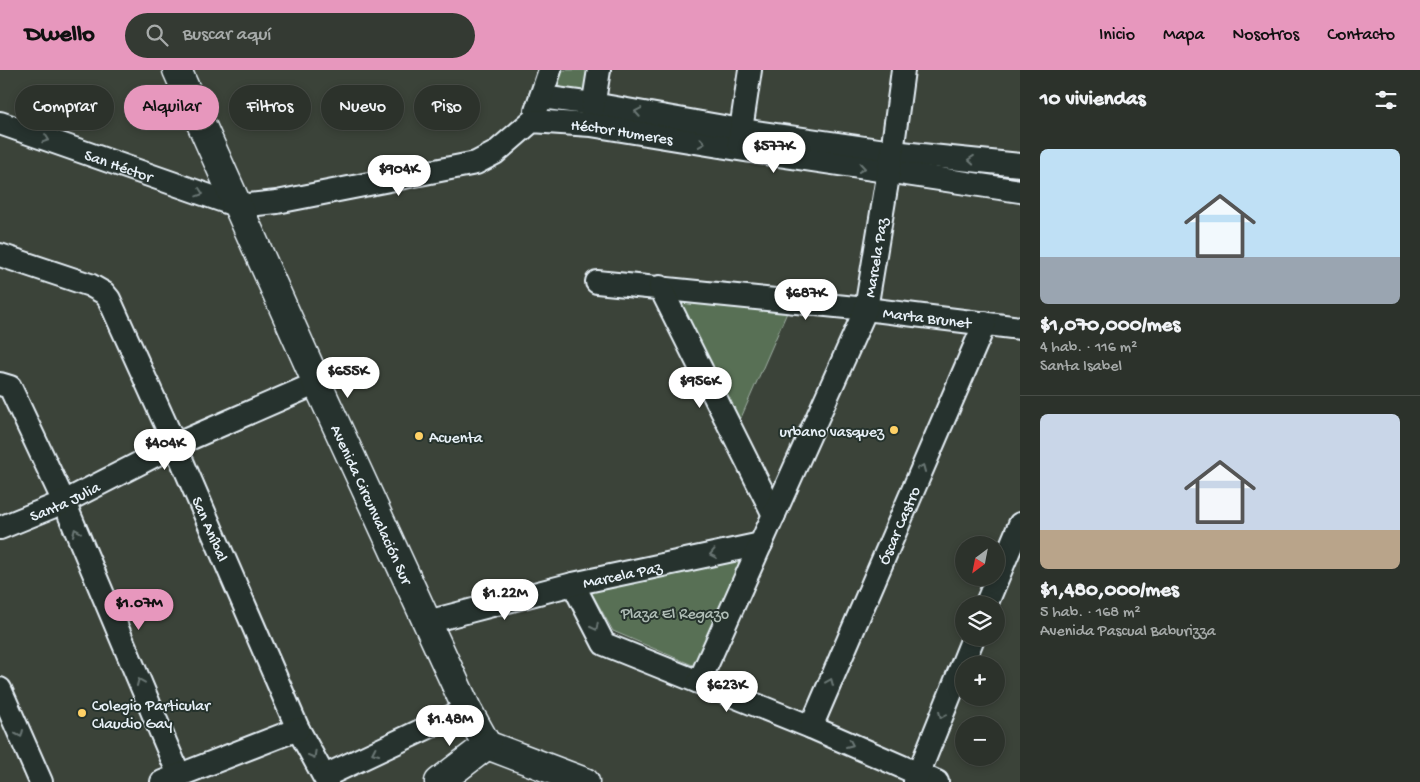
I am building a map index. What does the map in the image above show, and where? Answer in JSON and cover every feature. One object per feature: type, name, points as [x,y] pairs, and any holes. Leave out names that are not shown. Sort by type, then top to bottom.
[{"type":"main road","name":"Avenida Circunvalación Sur","points":[[179,71],[317,383],[467,709],[487,745]]},
{"type":"main road","points":[[439,782],[487,745],[585,782]]},
{"type":"street","points":[[238,206],[294,198],[476,163],[495,153],[532,121],[550,70]]},
{"type":"street","points":[[592,115],[599,70]]},
{"type":"street","points":[[739,140],[750,70]]},
{"type":"street","name":"Marcela Paz","points":[[699,682],[866,309],[903,70]]},
{"type":"street","name":"Héctor Humeres","points":[[541,98],[592,115],[739,140],[890,162],[1020,191]]},
{"type":"street","name":"Héctor Humeres","points":[[532,121],[592,115]]},
{"type":"street","name":"San Héctor","points":[[0,123],[238,206]]},
{"type":"street","name":"Héctor Humeres","points":[[890,162],[1020,165]]},
{"type":"street","name":"San Aníbal","points":[[0,256],[90,285],[104,293],[109,299],[175,445],[298,729],[326,779]]},
{"type":"street","name":"Marta Brunet","points":[[597,282],[866,309],[1020,328]]},
{"type":"street","points":[[660,287],[774,515]]},
{"type":"street","name":"Óscar Castro","points":[[811,727],[985,323]]},
{"type":"street","name":"Santa Julia","points":[[0,528],[64,502],[175,445],[317,383]]},
{"type":"street","points":[[0,384],[10,387],[64,502],[170,779],[298,729]]},
{"type":"street","points":[[990,596],[1015,547],[1020,524]]},
{"type":"street","name":"Marcela Paz","points":[[427,622],[573,584],[761,544]]},
{"type":"street","points":[[573,584],[604,644],[811,727],[924,779],[971,646]]},
{"type":"street","points":[[0,689],[41,782]]},
{"type":"street","points":[[326,779],[467,709]]},
{"type":"green space","points":[[558,70],[591,70],[588,89],[582,94],[561,89],[554,79]]},
{"type":"green space","points":[[673,295],[789,308],[737,427]]},
{"type":"green space","name":"Plaza El Regazo","points":[[728,559],[741,564],[697,667],[613,631],[589,588]]},
{"type":"place","name":"urbano vasquez","points":[[894,430]]},
{"type":"place","name":"Acuenta","points":[[419,436]]},
{"type":"place","name":"Colegio Particular Claudio Gay","points":[[82,713]]}]
